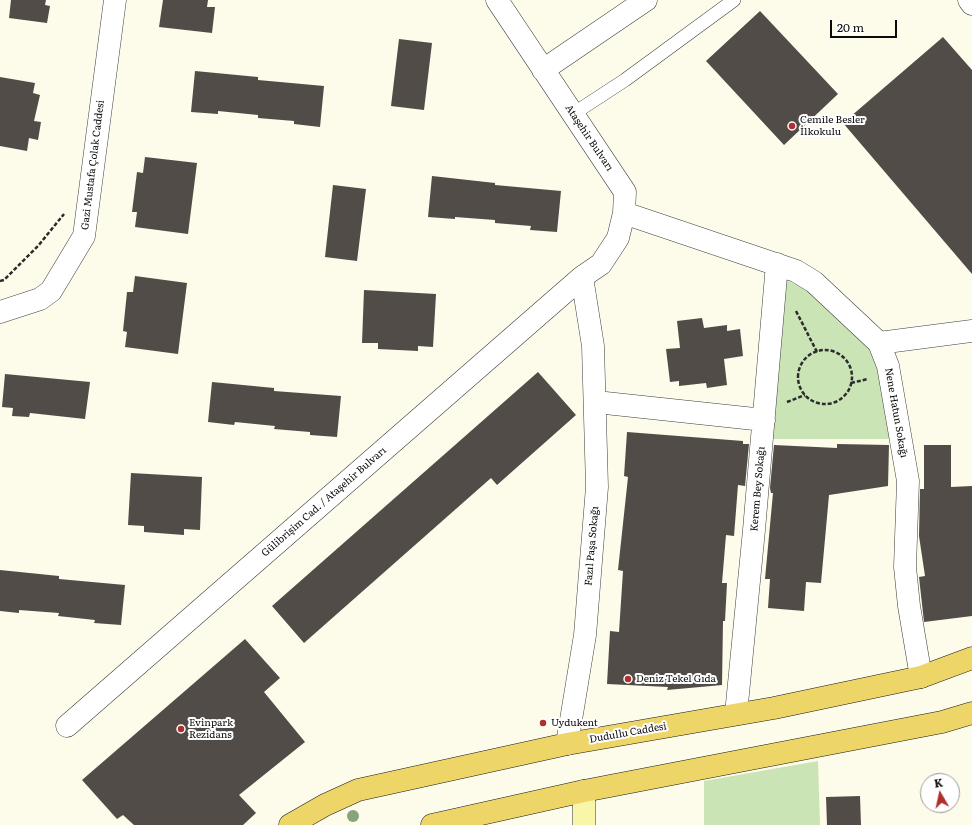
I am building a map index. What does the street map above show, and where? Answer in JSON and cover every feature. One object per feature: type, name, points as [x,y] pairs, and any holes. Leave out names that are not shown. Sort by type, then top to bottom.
[{"type":"main road","name":"Dudullu Caddesi","points":[[290,825],[325,805],[358,790],[568,744],[736,714],[922,677],[972,658]]},
{"type":"main road","points":[[432,825],[584,791],[942,722],[972,713]]},
{"type":"street","name":"Gazi Mustafa Çolak Caddesi","points":[[0,312],[40,298],[51,291],[84,236],[115,0]]},
{"type":"street","name":"Ataşehir Bulvarı","points":[[497,0],[625,192],[624,213],[618,238],[602,264],[582,278]]},
{"type":"street","points":[[543,70],[646,0]]},
{"type":"street","points":[[969,0],[972,4]]},
{"type":"street","name":"Nene Hatun Sokağı","points":[[624,213],[796,271],[814,282],[879,343],[888,366],[908,480],[905,567],[909,606],[922,677]]},
{"type":"street","name":"Kerem Bey Sokağı","points":[[736,714],[764,420],[777,264]]},
{"type":"street","name":"Fazıl Paşa Sokağı","points":[[568,744],[585,635],[597,487],[594,346],[582,278]]},
{"type":"street","name":"Gülibrişim Cad. / Ataşehir Bulvarı","points":[[67,726],[582,278]]},
{"type":"street","points":[[879,343],[972,331]]},
{"type":"street","points":[[596,402],[764,420]]},
{"type":"street","points":[[584,791],[584,825]]},
{"type":"lane","points":[[573,114],[625,80],[734,0]]},
{"type":"path","points":[[0,281],[4,280],[38,246],[57,225],[68,208]]},
{"type":"path","points":[[825,351],[842,356],[851,371],[849,389],[844,396],[837,401],[820,404],[805,395],[800,387],[798,374],[803,362],[816,352],[825,351]]},
{"type":"green space","points":[[782,278],[821,296],[859,330],[879,369],[895,439],[771,439]]},
{"type":"green space","points":[[818,761],[820,825],[704,825],[704,781]]},
{"type":"building","points":[[11,0],[46,0],[45,5],[50,6],[47,23],[9,18]]},
{"type":"building","points":[[163,0],[208,0],[207,7],[215,7],[212,33],[159,27]]},
{"type":"building","points":[[760,11],[838,94],[784,145],[706,61]]},
{"type":"building","points":[[943,37],[972,70],[972,274],[843,123]]},
{"type":"building","points":[[399,39],[432,43],[424,110],[391,106]]},
{"type":"building","points":[[195,71],[258,77],[258,80],[324,86],[320,127],[294,124],[294,121],[258,118],[258,115],[218,111],[218,114],[191,112]]},
{"type":"building","points":[[0,77],[35,83],[33,93],[40,95],[34,121],[41,122],[38,140],[29,138],[27,151],[0,146]]},
{"type":"building","points":[[145,157],[197,163],[188,234],[135,227],[137,212],[132,212],[137,172],[143,173]]},
{"type":"building","points":[[432,176],[495,183],[495,185],[561,191],[557,232],[530,230],[531,226],[495,223],[495,220],[455,217],[455,219],[428,217]]},
{"type":"building","points":[[333,185],[366,189],[357,261],[325,257]]},
{"type":"building","points":[[135,276],[187,283],[178,354],[125,347],[127,332],[123,331],[127,292],[133,292]]},
{"type":"building","points":[[364,290],[436,294],[433,347],[418,346],[418,351],[378,349],[378,343],[362,343]]},
{"type":"building","points":[[702,318],[704,328],[727,325],[727,331],[740,329],[743,356],[724,359],[727,385],[707,388],[706,383],[679,386],[679,381],[670,382],[666,349],[680,348],[677,321]]},
{"type":"building","points":[[538,372],[576,415],[497,485],[491,478],[304,643],[272,606]]},
{"type":"building","points":[[5,374],[90,382],[85,419],[30,413],[29,417],[12,416],[13,408],[2,407]]},
{"type":"building","points":[[212,382],[274,388],[274,391],[341,396],[337,437],[310,435],[310,432],[274,429],[275,426],[235,422],[234,425],[208,422]]},
{"type":"building","points":[[627,432],[743,441],[743,444],[749,444],[745,486],[738,485],[734,536],[726,535],[722,583],[727,583],[725,621],[723,621],[722,685],[667,690],[668,687],[607,684],[610,631],[619,632],[623,571],[618,570],[628,477],[624,476]]},
{"type":"building","points":[[837,444],[889,445],[888,486],[829,495],[821,583],[806,582],[804,611],[768,608],[770,579],[765,579],[773,493],[771,493],[770,488],[774,445],[837,448]]},
{"type":"building","points":[[924,445],[951,445],[951,487],[972,486],[972,616],[924,622],[919,577],[925,576],[919,536],[920,489],[924,489]]},
{"type":"building","points":[[131,473],[202,477],[200,530],[184,529],[184,535],[144,532],[144,526],[128,525]]},
{"type":"building","points":[[0,570],[59,576],[59,579],[125,585],[121,625],[94,623],[95,620],[58,616],[59,613],[19,610],[19,613],[0,611]]},
{"type":"building","points":[[245,639],[280,678],[264,692],[305,742],[239,795],[256,813],[243,825],[134,825],[123,815],[117,819],[82,780]]},
{"type":"building","points":[[860,796],[861,825],[827,825],[826,797]]},
{"type":"place","name":"Cemile Besler İlkokulu","points":[[792,126]]},
{"type":"place","name":"Deniz Tekel Gıda","points":[[628,679]]},
{"type":"place","name":"Uydukent","points":[[543,723]]},
{"type":"place","name":"Evinpark Rezidans","points":[[181,729]]}]
